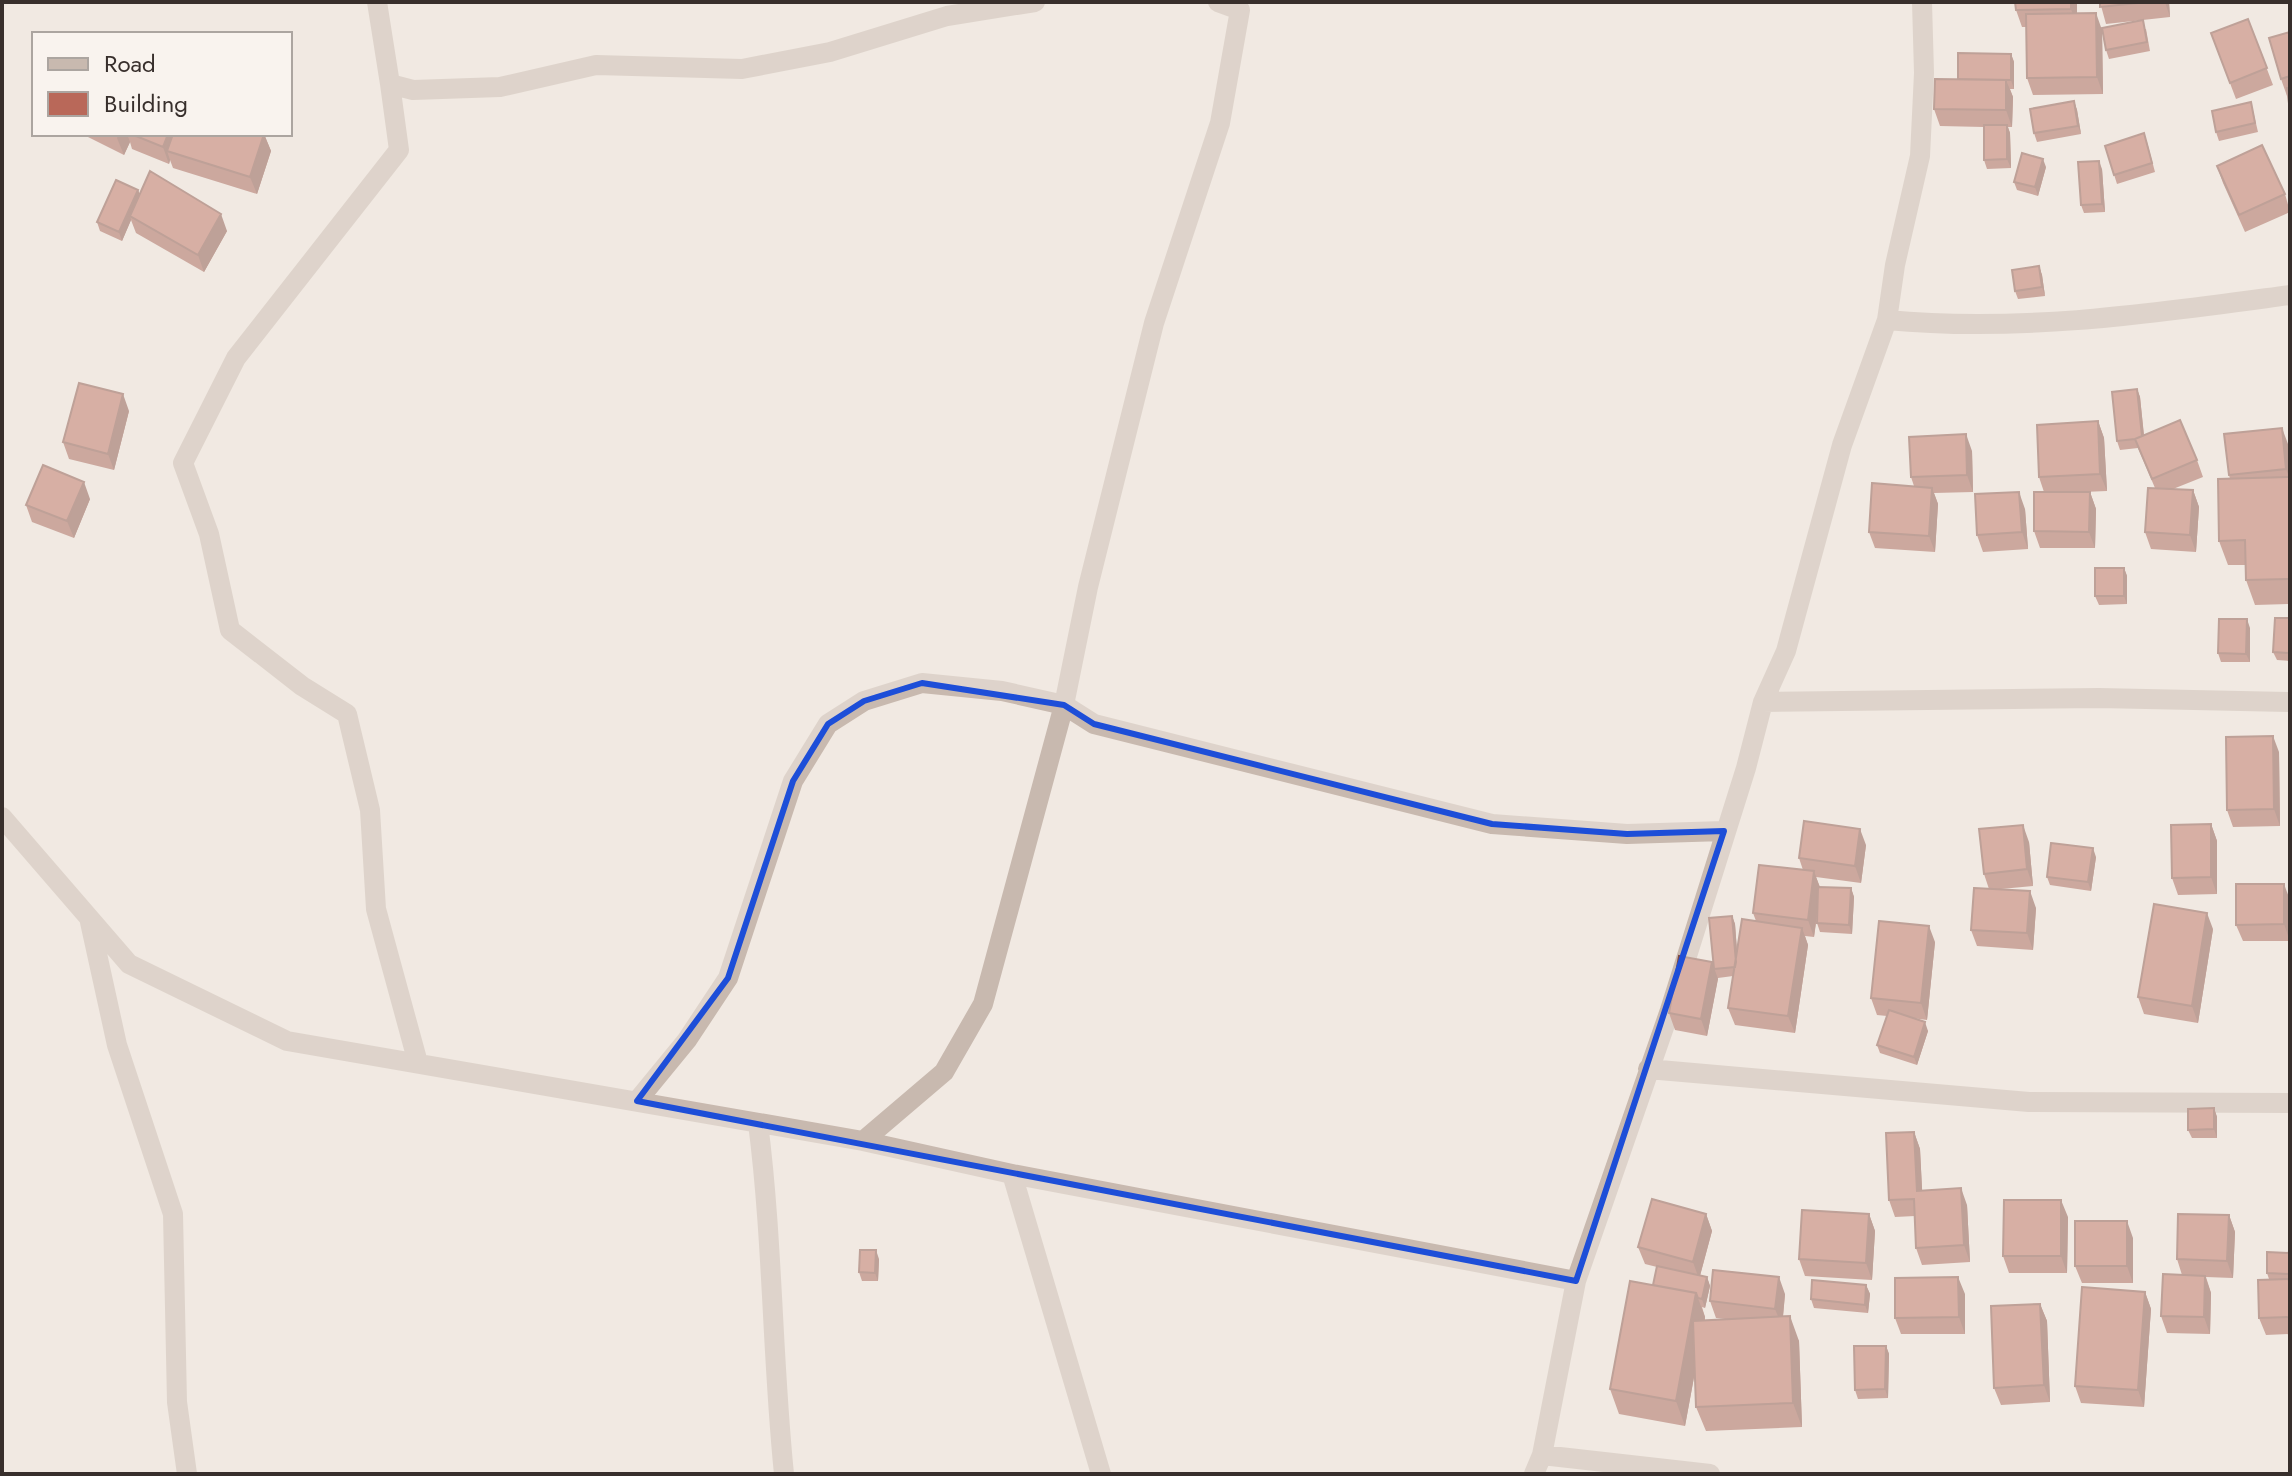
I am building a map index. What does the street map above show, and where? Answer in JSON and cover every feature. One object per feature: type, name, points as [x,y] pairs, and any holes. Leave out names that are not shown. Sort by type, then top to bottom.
[{"type":"street","points":[[377,2],[399,150],[236,358],[183,463],[209,534],[230,630],[302,686],[347,714],[370,810],[376,909],[418,1063]]},
{"type":"street","points":[[390,84],[413,90],[500,87],[596,65],[742,69],[830,52],[947,16],[1035,2]]},
{"type":"street","points":[[863,1141],[944,1072],[983,1004],[1064,705],[1088,587],[1154,323],[1220,123],[1240,6],[1218,2]]},
{"type":"street","points":[[1710,1474],[1538,1465],[1576,1281],[1648,1069],[1763,702],[1786,651],[1842,445],[1887,320],[1895,265],[1920,156],[1924,73],[1922,2]]},
{"type":"street","points":[[1887,320],[1952,326],[2044,324],[2290,295]]},
{"type":"street","points":[[637,1101],[687,1040],[728,978],[793,781],[828,724],[864,701],[922,683],[1002,691],[1064,705],[1094,724],[1492,824],[1627,834],[1724,831]]},
{"type":"street","points":[[1763,702],[2099,698],[2290,702]]},
{"type":"street","points":[[2,817],[129,964],[287,1041],[863,1141],[1012,1174],[1576,1281]]},
{"type":"street","points":[[89,918],[117,1045],[173,1214],[177,1402],[187,1474]]},
{"type":"street","points":[[1648,1069],[1797,1080],[1848,1089],[2029,1102],[2290,1103]]},
{"type":"street","points":[[758,1123],[767,1198],[776,1393],[784,1474]]},
{"type":"street","points":[[1012,1174],[1101,1474]]},
{"type":"highlighted area","points":[[922,683],[1064,705],[1094,724],[1492,824],[1627,834],[1724,831],[1576,1281],[637,1101],[728,978],[793,781],[828,724],[864,701]]},
{"type":"building","points":[[2015,2],[2071,2],[2071,9],[2016,10]]},
{"type":"building","points":[[2100,2],[2147,2],[2100,7]]},
{"type":"building","points":[[2096,13],[2097,77],[2027,78],[2026,14]]},
{"type":"building","points":[[2248,19],[2267,68],[2230,83],[2211,33]]},
{"type":"building","points":[[2143,20],[2147,42],[2106,50],[2102,28]]},
{"type":"building","points":[[2290,32],[2290,76],[2281,79],[2269,38]]},
{"type":"building","points":[[1958,53],[2011,54],[2011,80],[1958,79]]},
{"type":"building","points":[[1935,79],[2006,80],[2006,110],[1934,109]]},
{"type":"building","points":[[2074,101],[2078,126],[2034,133],[2030,109]]},
{"type":"building","points":[[2251,102],[2255,123],[2216,132],[2212,111]]},
{"type":"building","points":[[1984,125],[2007,125],[2007,159],[1984,160]]},
{"type":"building","points":[[2144,133],[2152,163],[2114,175],[2105,146]]},
{"type":"building","points":[[136,136],[167,136],[163,147]]},
{"type":"building","points":[[172,136],[263,136],[250,177],[167,151]]},
{"type":"building","points":[[2262,145],[2285,194],[2239,215],[2217,166]]},
{"type":"building","points":[[2022,153],[2043,159],[2035,187],[2014,182]]},
{"type":"building","points":[[2099,161],[2102,204],[2081,205],[2078,162]]},
{"type":"building","points":[[150,171],[221,214],[198,255],[130,216]]},
{"type":"building","points":[[116,180],[138,190],[119,232],[97,222]]},
{"type":"building","points":[[2039,266],[2042,287],[2015,291],[2012,270]]},
{"type":"building","points":[[79,383],[123,394],[108,454],[63,442]]},
{"type":"building","points":[[2137,389],[2142,436],[2117,441],[2112,392]]},
{"type":"building","points":[[2180,420],[2197,460],[2152,479],[2135,439]]},
{"type":"building","points":[[2098,421],[2100,474],[2039,477],[2037,425]]},
{"type":"building","points":[[2282,428],[2286,469],[2229,475],[2224,434]]},
{"type":"building","points":[[1966,434],[1967,475],[1911,477],[1909,437]]},
{"type":"building","points":[[43,465],[84,482],[67,521],[26,505]]},
{"type":"building","points":[[2290,477],[2290,579],[2246,580],[2245,540],[2219,541],[2218,479]]},
{"type":"building","points":[[1872,483],[1932,488],[1929,536],[1869,532]]},
{"type":"building","points":[[2148,488],[2193,490],[2190,535],[2145,532]]},
{"type":"building","points":[[2019,492],[2022,532],[1977,535],[1975,494]]},
{"type":"building","points":[[2034,492],[2090,492],[2089,532],[2034,531]]},
{"type":"building","points":[[2095,568],[2124,568],[2124,596],[2095,596]]},
{"type":"building","points":[[2275,618],[2290,618],[2290,653],[2273,652]]},
{"type":"building","points":[[2219,619],[2247,619],[2246,654],[2218,653]]},
{"type":"building","points":[[2273,736],[2274,809],[2227,810],[2226,737]]},
{"type":"building","points":[[1804,821],[1860,829],[1855,866],[1799,858]]},
{"type":"building","points":[[2211,824],[2211,877],[2172,878],[2171,825]]},
{"type":"building","points":[[2023,825],[2027,869],[1984,874],[1979,829]]},
{"type":"building","points":[[2051,843],[2093,848],[2088,882],[2047,877]]},
{"type":"building","points":[[1759,865],[1814,871],[1808,920],[1753,913]]},
{"type":"building","points":[[2236,884],[2284,884],[2284,924],[2236,925]]},
{"type":"building","points":[[1818,887],[1851,888],[1849,925],[1817,923]]},
{"type":"building","points":[[1974,888],[2030,891],[2027,933],[1971,930]]},
{"type":"building","points":[[2154,904],[2207,913],[2192,1006],[2138,997]]},
{"type":"building","points":[[1732,916],[1735,967],[1714,969],[1709,918]]},
{"type":"building","points":[[1742,919],[1802,928],[1788,1016],[1728,1008]]},
{"type":"building","points":[[1879,921],[1929,926],[1921,1003],[1871,998]]},
{"type":"building","points":[[1679,956],[1712,962],[1701,1019],[1669,1013]]},
{"type":"building","points":[[1889,1010],[1925,1022],[1914,1057],[1877,1045]]},
{"type":"building","points":[[2214,1108],[2214,1129],[2188,1130],[2188,1109]]},
{"type":"building","points":[[1914,1132],[1917,1191],[1961,1188],[1964,1245],[1916,1248],[1914,1199],[1889,1200],[1886,1133]]},
{"type":"building","points":[[1652,1199],[1706,1214],[1693,1262],[1638,1247]]},
{"type":"building","points":[[2004,1200],[2061,1200],[2061,1256],[2003,1256]]},
{"type":"building","points":[[1802,1210],[1869,1214],[1866,1263],[1799,1259]]},
{"type":"building","points":[[2178,1214],[2229,1215],[2227,1261],[2177,1259]]},
{"type":"building","points":[[2075,1221],[2127,1221],[2127,1266],[2075,1266]]},
{"type":"building","points":[[860,1250],[876,1250],[875,1273],[859,1272]]},
{"type":"building","points":[[2267,1252],[2290,1253],[2290,1274],[2267,1273]]},
{"type":"building","points":[[1657,1266],[1707,1277],[1702,1299],[1696,1293],[1653,1285]]},
{"type":"building","points":[[1713,1270],[1779,1277],[1775,1309],[1710,1301]]},
{"type":"building","points":[[2163,1274],[2205,1276],[2204,1317],[2161,1316]]},
{"type":"building","points":[[1958,1277],[1959,1317],[1895,1318],[1895,1278]]},
{"type":"building","points":[[2290,1279],[2290,1317],[2259,1318],[2258,1280]]},
{"type":"building","points":[[1812,1280],[1866,1285],[1865,1305],[1811,1299]]},
{"type":"building","points":[[1630,1281],[1696,1293],[1676,1401],[1610,1389]]},
{"type":"building","points":[[2082,1287],[2145,1292],[2138,1390],[2075,1386]]},
{"type":"building","points":[[2040,1304],[2044,1385],[1994,1388],[1991,1306]]},
{"type":"building","points":[[1790,1316],[1793,1403],[1696,1407],[1693,1321]]},
{"type":"building","points":[[1854,1346],[1886,1346],[1885,1389],[1855,1390]]}]
